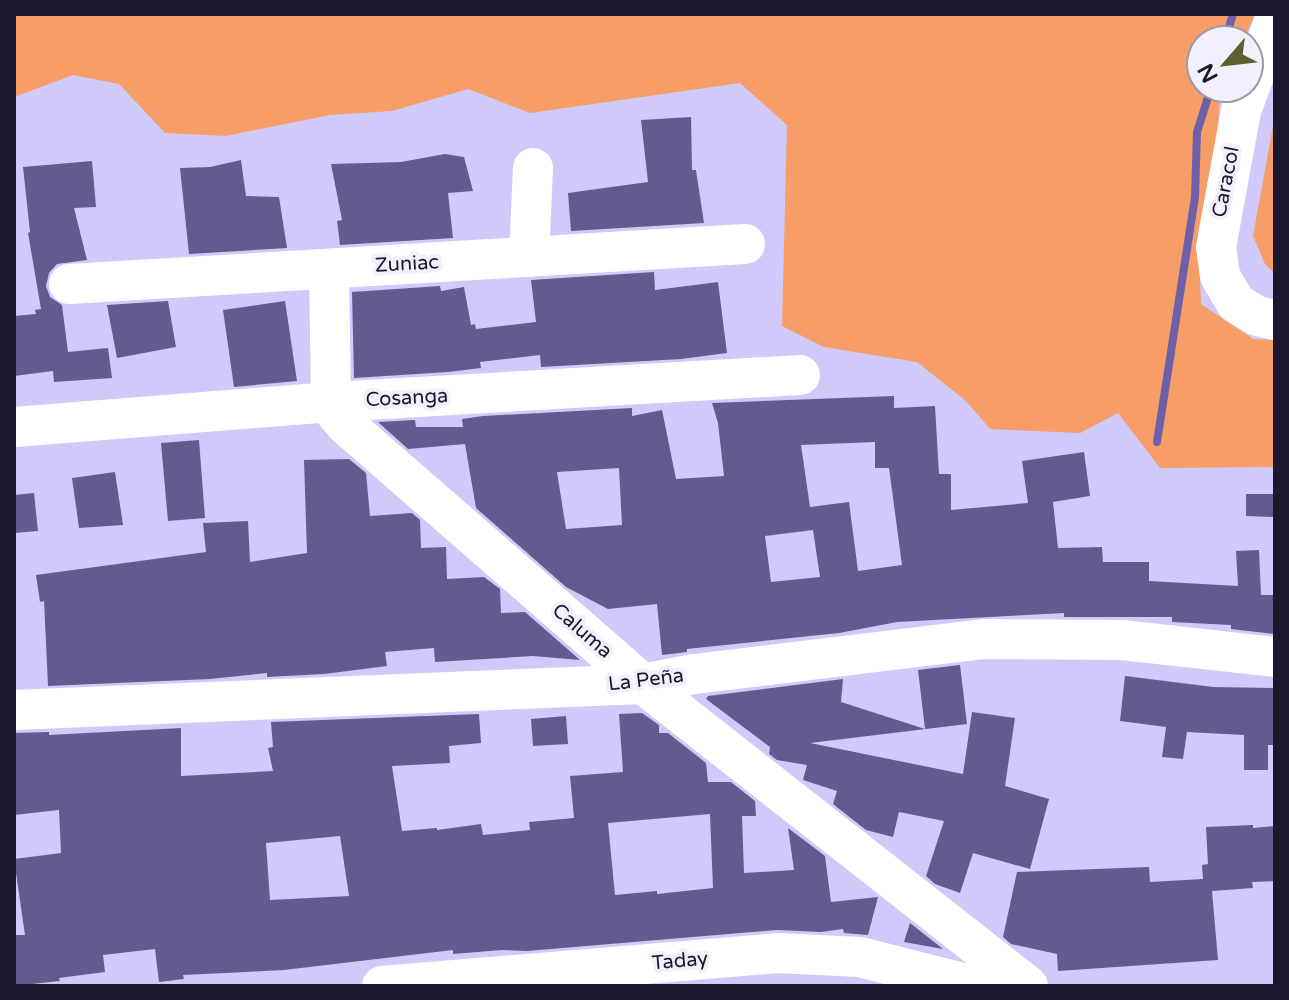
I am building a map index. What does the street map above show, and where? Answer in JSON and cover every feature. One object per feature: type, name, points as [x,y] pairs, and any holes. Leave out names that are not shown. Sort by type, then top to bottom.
[{"type":"street","name":"Caracol","points":[[1275,19],[1241,111],[1216,247],[1220,276],[1236,303],[1257,316],[1275,320]]},
{"type":"street","points":[[529,257],[533,168]]},
{"type":"street","name":"Zuniac","points":[[69,284],[745,244]]},
{"type":"street","points":[[329,269],[331,402]]},
{"type":"street","name":"Cosanga","points":[[14,427],[331,402],[800,375]]},
{"type":"street","name":"Caluma","points":[[331,402],[347,426],[643,684],[1028,986]]},
{"type":"street","name":"La Peña","points":[[14,710],[643,684],[694,674],[984,639],[1122,640],[1275,657]]},
{"type":"street","name":"Taday","points":[[382,986],[779,953],[860,957],[974,986]]},
{"type":"shaded area","points":[[14,14],[1255,14],[1251,24],[1185,24],[1185,104],[1219,104],[1216,152],[1199,255],[1201,304],[1253,339],[1275,340],[1275,467],[1160,468],[1118,413],[1080,433],[990,429],[966,401],[917,362],[824,347],[782,326],[787,125],[740,83],[530,113],[468,89],[392,111],[330,115],[225,136],[165,133],[119,84],[73,75],[14,97]]},
{"type":"shaded area","points":[[1275,115],[1275,274],[1265,264],[1253,236]]},
{"type":"building","points":[[691,117],[692,170],[696,170],[704,223],[571,231],[568,193],[648,182],[641,120]]},
{"type":"building","points":[[445,154],[464,157],[473,191],[448,193],[453,238],[340,245],[337,221],[342,220],[331,164],[401,162]]},
{"type":"building","points":[[241,160],[246,196],[279,197],[287,248],[189,254],[180,168],[210,167]]},
{"type":"building","points":[[92,161],[96,207],[74,208],[87,260],[57,264],[49,273],[46,286],[50,297],[62,305],[68,352],[108,348],[112,378],[54,382],[53,371],[14,376],[14,316],[36,314],[35,310],[41,309],[28,233],[23,167]]},
{"type":"building","points":[[654,272],[655,290],[718,282],[727,353],[681,359],[541,367],[540,355],[480,362],[481,368],[354,378],[352,292],[440,286],[441,291],[464,287],[471,325],[475,324],[476,329],[536,322],[531,280]]},
{"type":"building","points":[[168,301],[176,347],[117,358],[107,305]]},
{"type":"building","points":[[285,301],[297,381],[234,387],[223,310]]},
{"type":"building","points":[[894,396],[894,408],[935,406],[939,474],[951,474],[951,510],[1028,503],[1022,461],[1084,452],[1090,496],[1053,502],[1058,548],[1102,547],[1103,562],[1149,562],[1149,581],[1238,586],[1236,551],[1259,550],[1261,595],[1275,595],[1275,634],[1231,629],[1231,625],[1172,622],[1172,617],[1064,617],[1064,613],[897,622],[839,633],[687,649],[687,652],[662,655],[657,604],[608,609],[566,587],[476,508],[465,444],[408,449],[378,422],[415,420],[416,427],[463,427],[462,419],[483,416],[632,408],[632,416],[662,410],[676,479],[724,476],[718,423],[712,403]],"holes":[[[875,442],[875,468],[889,468],[902,565],[858,571],[849,502],[810,507],[801,445]],[[619,468],[622,525],[566,529],[557,472]],[[813,530],[820,577],[771,582],[765,536]]]},
{"type":"building","points":[[199,440],[205,518],[168,521],[161,443]]},
{"type":"building","points":[[349,459],[366,473],[370,516],[412,513],[420,520],[421,548],[446,547],[447,579],[484,577],[500,589],[501,613],[525,612],[580,660],[533,656],[435,662],[434,648],[385,652],[387,666],[324,674],[267,677],[267,673],[210,679],[48,686],[44,601],[40,602],[36,575],[206,552],[203,523],[248,521],[250,562],[307,553],[304,460]]},
{"type":"building","points":[[115,472],[123,525],[79,528],[72,478]]},
{"type":"building","points":[[34,493],[38,531],[14,533],[14,495]]},
{"type":"building","points":[[1246,494],[1275,494],[1275,517],[1246,516]]},
{"type":"building","points":[[960,665],[967,724],[810,743],[963,774],[972,712],[1015,718],[1005,786],[1049,799],[1030,869],[973,853],[960,893],[935,884],[926,876],[944,821],[899,812],[893,837],[866,830],[833,804],[837,791],[803,780],[807,765],[777,760],[769,754],[770,747],[706,699],[708,696],[843,679],[841,702],[925,729],[918,670]]},
{"type":"building","points":[[1125,676],[1213,687],[1275,688],[1275,745],[1268,745],[1268,770],[1244,770],[1244,735],[1187,732],[1183,759],[1162,757],[1166,727],[1120,721]]},
{"type":"building","points":[[642,713],[659,725],[659,733],[668,733],[706,763],[708,782],[731,782],[755,801],[756,816],[742,816],[744,873],[794,870],[788,828],[825,856],[831,902],[878,897],[868,935],[844,933],[843,929],[821,932],[777,930],[527,951],[453,954],[453,950],[284,970],[183,975],[184,979],[159,982],[155,949],[103,955],[105,972],[14,986],[14,935],[25,935],[14,859],[61,853],[59,810],[14,815],[14,733],[49,732],[49,735],[181,728],[181,776],[273,771],[268,748],[273,747],[271,722],[479,714],[481,743],[449,746],[450,763],[392,766],[402,831],[481,824],[483,835],[530,830],[529,822],[574,818],[570,776],[623,772],[619,714]],"holes":[[[710,814],[713,888],[615,895],[608,823]],[[340,836],[349,896],[270,900],[266,843]]]},
{"type":"building","points":[[566,716],[568,744],[533,746],[531,719]]},
{"type":"building","points":[[1253,825],[1253,828],[1275,826],[1275,881],[1252,882],[1253,888],[1212,891],[1218,960],[1058,971],[1057,954],[1011,944],[1003,937],[1017,872],[1149,867],[1150,882],[1203,879],[1202,865],[1208,864],[1206,827]]},
{"type":"building","points":[[910,923],[943,949],[904,942]]},
{"type":"waterway","points":[[1230,24],[1233,14]]},
{"type":"waterway","points":[[1157,442],[1195,197],[1197,132],[1206,104]]}]
